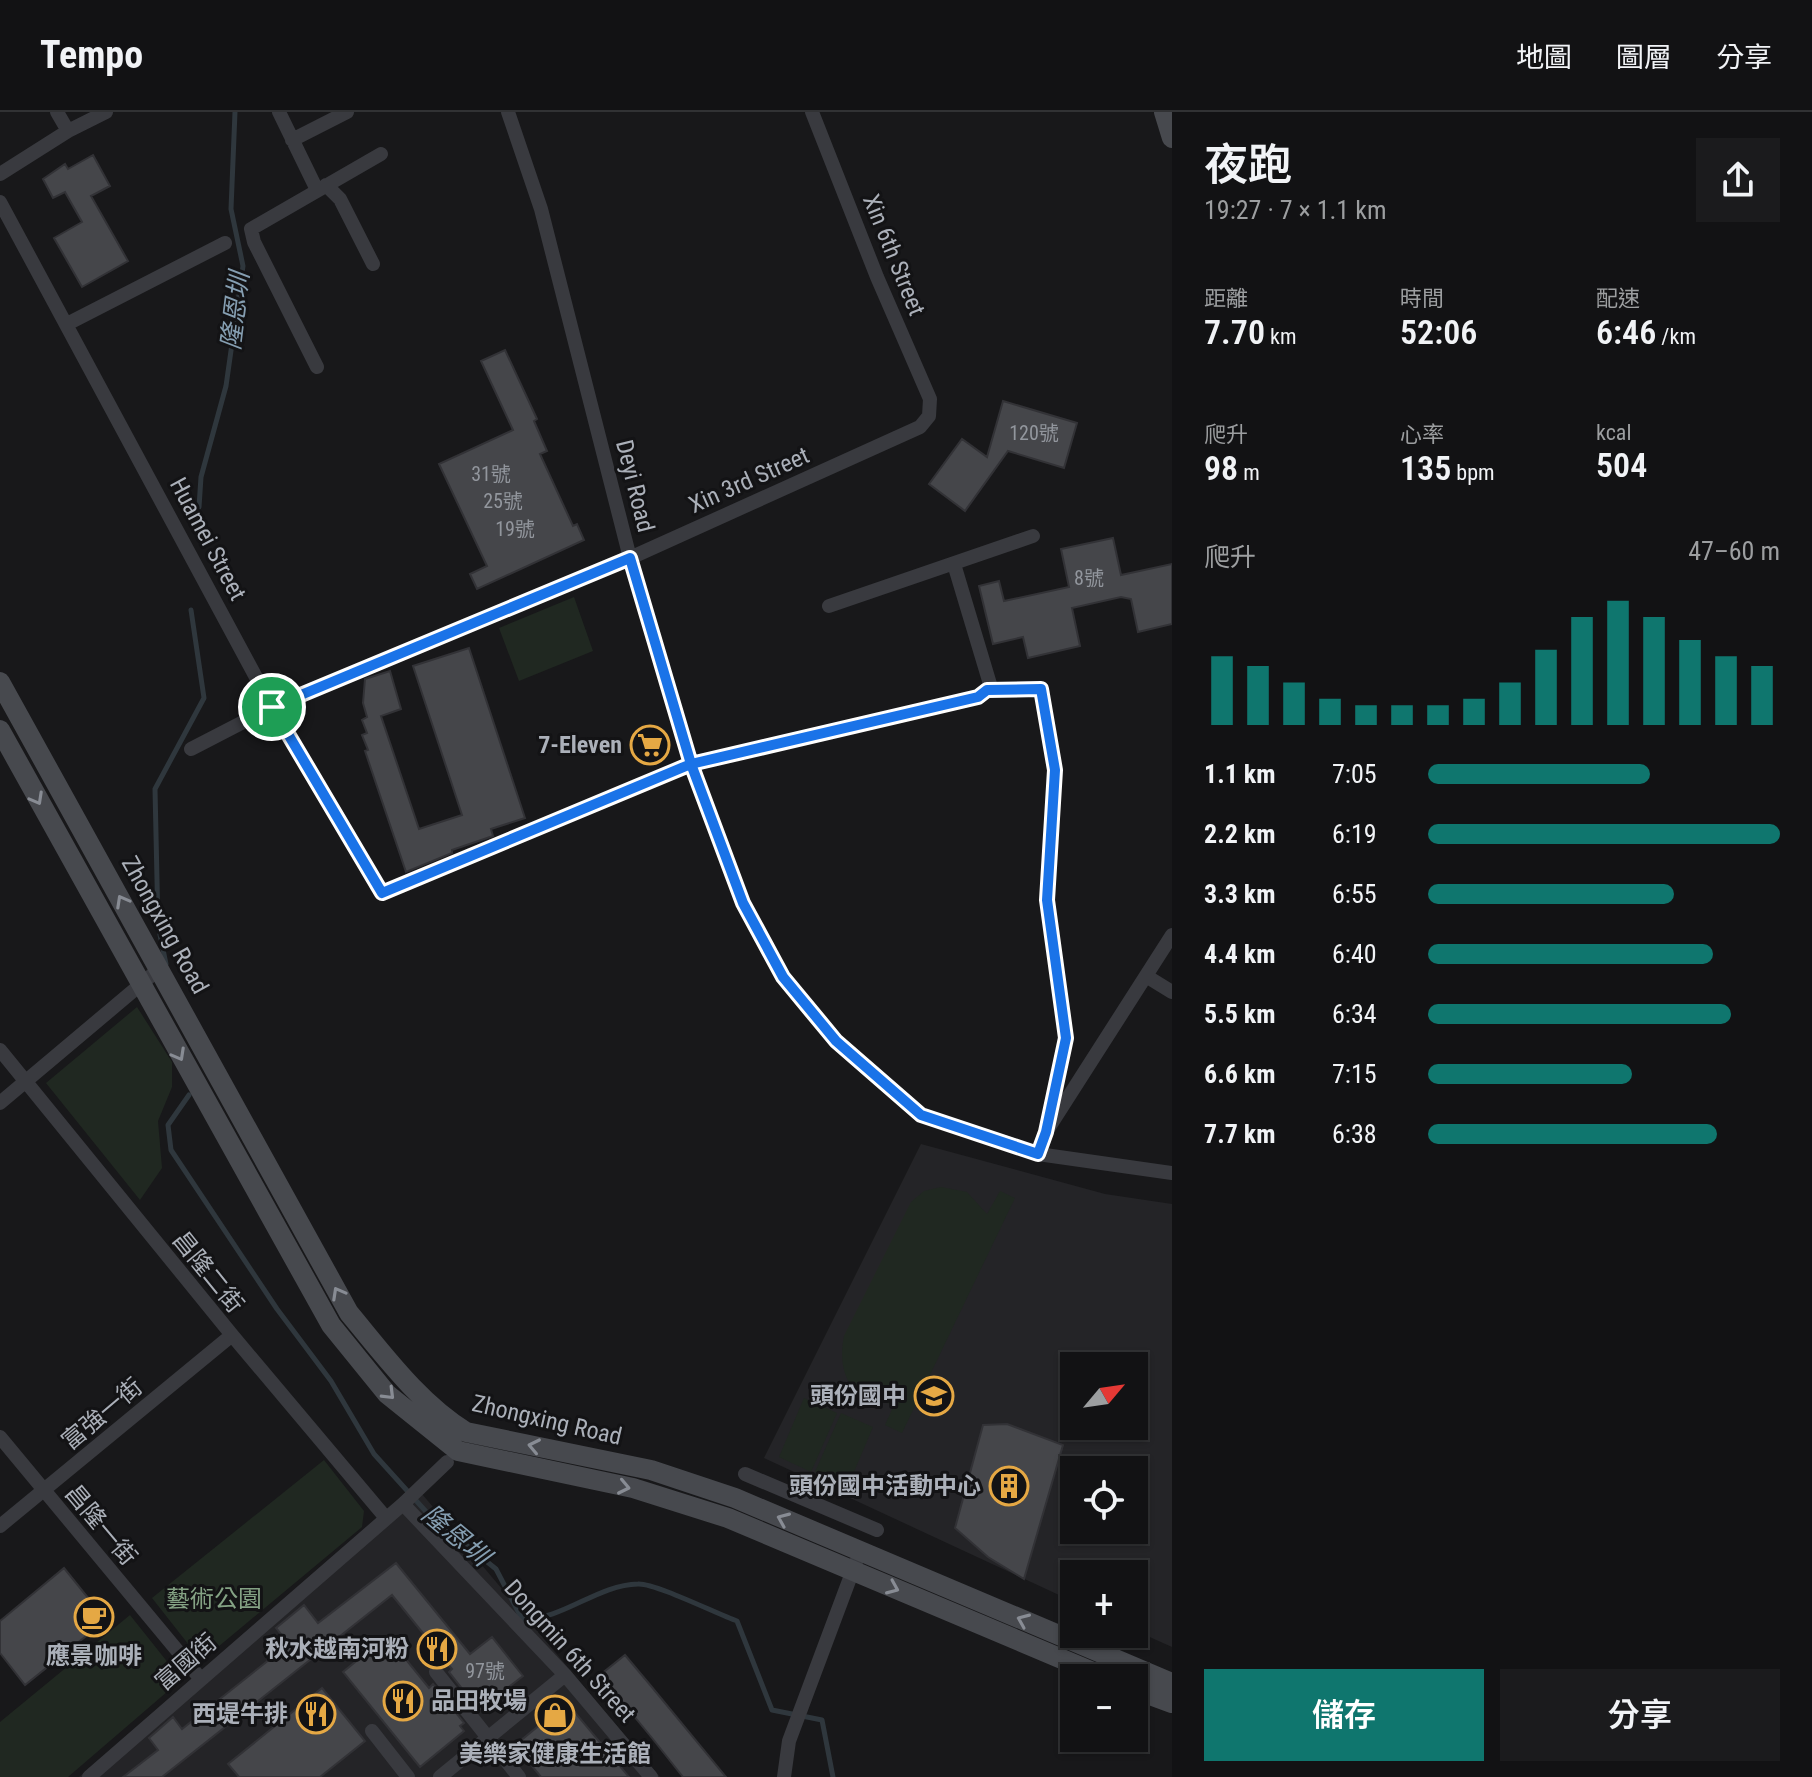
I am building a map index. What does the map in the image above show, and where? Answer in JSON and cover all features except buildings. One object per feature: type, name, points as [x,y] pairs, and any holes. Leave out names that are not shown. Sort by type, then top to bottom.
[{"type":"street","points":[[57,112],[68,131]]},
{"type":"street","points":[[0,174],[68,131],[106,112]]},
{"type":"street","points":[[279,112],[321,188],[340,199],[373,264]]},
{"type":"street","points":[[292,140],[347,112]]},
{"type":"street","name":"Deyi Road","points":[[508,112],[541,209],[630,558],[691,764],[743,903],[783,977],[836,1041],[921,1115],[1038,1154],[1170,1169]]},
{"type":"street","name":"Xin 6th Street","points":[[812,112],[877,277],[930,399],[929,416]]},
{"type":"street","points":[[1164,112],[1172,138]]},
{"type":"street","points":[[317,367],[254,242],[251,229],[381,154]]},
{"type":"street","name":"Huamei Street","points":[[0,202],[272,707],[382,893],[691,764]]},
{"type":"street","points":[[67,324],[225,243]]},
{"type":"street","name":"Xin 3rd Street","points":[[191,749],[272,707],[630,558],[920,427],[929,416]]},
{"type":"street","points":[[829,606],[1033,536]]},
{"type":"street","points":[[954,564],[988,687]]},
{"type":"street","name":"Zhongxing Road","points":[[0,682],[349,1313],[404,1379],[449,1420],[466,1432],[651,1470],[735,1498],[1172,1683]]},
{"type":"street","points":[[691,764],[978,697],[988,687],[1041,689],[1055,770],[1047,900],[1066,1038],[1046,1132],[1038,1154]]},
{"type":"street","points":[[1,736],[24,723]]},
{"type":"street","name":"Zhongxing Road","points":[[1,736],[331,1325],[387,1394],[458,1451],[647,1492],[728,1518],[1074,1664]]},
{"type":"street","points":[[1046,1132],[1172,935]]},
{"type":"street","points":[[0,1103],[159,969]]},
{"type":"street","points":[[1146,976],[1172,992]]},
{"type":"street","name":"昌隆二街","points":[[0,1050],[386,1518]]},
{"type":"street","name":"富強一街","points":[[0,1526],[232,1335]]},
{"type":"street","name":"昌隆一街","points":[[0,1437],[200,1678]]},
{"type":"street","points":[[386,1518],[447,1462]]},
{"type":"street","points":[[745,1474],[877,1530]]},
{"type":"street","name":"Dongmin 6th Street","points":[[405,1502],[565,1675],[651,1777]]},
{"type":"street","name":"富國街","points":[[89,1777],[386,1518]]},
{"type":"street","points":[[784,1777],[789,1741],[860,1551]]},
{"type":"street","points":[[436,1672],[519,1777]]},
{"type":"street","points":[[440,1777],[565,1675]]},
{"type":"street","points":[[1148,1694],[1172,1703]]},
{"type":"street","points":[[372,1731],[408,1777]]},
{"type":"shaded area","name":"頭份國中","points":[[921,1144],[1105,1194],[1172,1204],[1172,1647],[1148,1636],[1148,1560],[1060,1560],[1060,1595],[764,1458]]},
{"type":"shaded area","points":[[417,1488],[660,1777],[79,1777],[392,1509]]},
{"type":"green space","points":[[574,597],[593,651],[519,681],[499,628]]},
{"type":"green space","points":[[137,1007],[172,1062],[172,1087],[158,1121],[162,1168],[140,1200],[46,1083]]},
{"type":"green space","points":[[941,1187],[967,1192],[987,1214],[1000,1191],[1015,1198],[902,1433],[885,1425],[894,1405],[868,1399],[848,1380],[842,1355],[844,1336],[911,1202],[924,1191]]},
{"type":"green space","points":[[804,1398],[837,1413],[811,1472],[779,1457]]},
{"type":"green space","points":[[841,1413],[873,1427],[848,1486],[815,1472]]},
{"type":"green space","name":"藝術公園","points":[[324,1460],[364,1511],[362,1527],[206,1657],[196,1654],[152,1598]]},
{"type":"green space","points":[[130,1615],[177,1674],[175,1685],[68,1777],[0,1777],[0,1722]]},
{"type":"waterway","name":"隆恩圳","points":[[199,507],[201,477],[226,386],[243,266],[231,209],[235,112]]},
{"type":"waterway","name":"隆恩圳","points":[[166,964],[158,925],[155,789],[204,698],[191,610]]},
{"type":"waterway","name":"隆恩圳","points":[[189,1095],[168,1125],[171,1150],[277,1309],[331,1381],[374,1454],[430,1516],[496,1569],[522,1619],[552,1614],[608,1590],[638,1584],[672,1593],[737,1621],[772,1710],[822,1720],[833,1777]]},
{"type":"place","name":"7-Eleven","points":[[650,745]]},
{"type":"place","name":"頭份國中","points":[[934,1396]]},
{"type":"place","name":"頭份國中活動中心","points":[[1009,1486]]},
{"type":"place","name":"應景咖啡","points":[[94,1617]]},
{"type":"place","name":"秋水越南河粉","points":[[437,1649]]},
{"type":"place","name":"品田牧場","points":[[403,1701]]},
{"type":"place","name":"西堤牛排","points":[[316,1714]]},
{"type":"place","name":"美樂家健康生活館","points":[[555,1715]]},
{"type":"route","points":[[272,707],[382,893],[691,764],[743,903],[783,977],[836,1041],[921,1115],[1038,1154],[1046,1132],[1066,1038],[1047,900],[1055,770],[1041,689],[987,690],[978,697],[691,764],[630,558],[272,707]]}]
